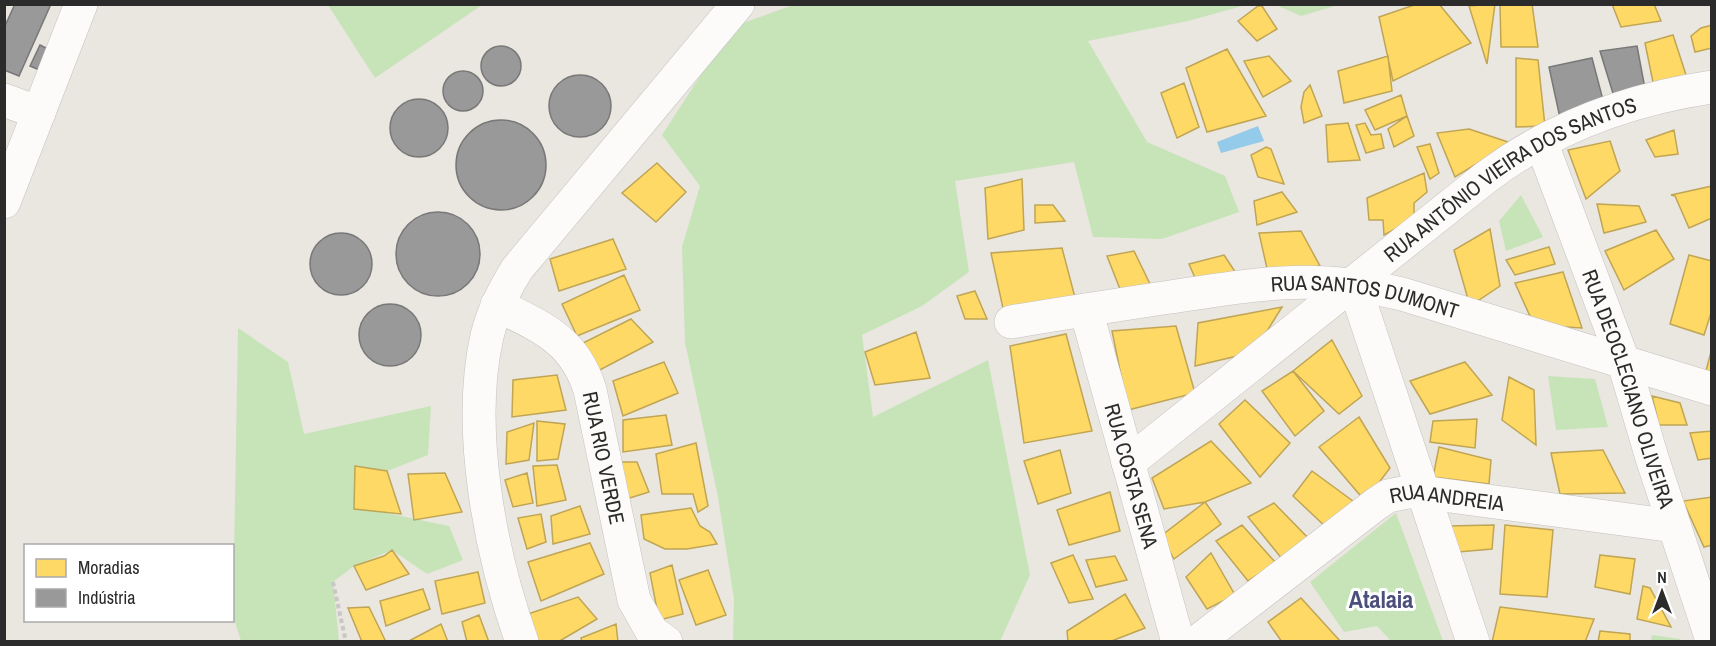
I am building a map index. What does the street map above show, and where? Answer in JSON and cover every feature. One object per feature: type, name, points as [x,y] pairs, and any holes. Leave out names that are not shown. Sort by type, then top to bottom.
[{"type":"street","points":[[4,202],[81,4]]},
{"type":"street","points":[[522,642],[493,532],[482,445],[482,368],[487,336],[497,304],[517,269],[738,4]]},
{"type":"street","name":"RUA ANTÔNIO VIEIRA DOS SANTOS","points":[[1128,463],[1498,169],[1541,142],[1627,106],[1712,87]]},
{"type":"street","points":[[4,100],[39,113]]},
{"type":"street","name":"RUA DEOCLECIANO OLIVEIRA","points":[[1541,142],[1624,363],[1712,640]]},
{"type":"street","name":"RUA SANTOS DUMONT","points":[[1011,322],[1275,281],[1330,281],[1402,294],[1712,389]]},
{"type":"street","points":[[1354,284],[1473,642]]},
{"type":"street","name":"RUA RIO VERDE","points":[[497,304],[559,339],[580,363],[590,390],[634,600],[652,632],[666,642]]},
{"type":"street","name":"RUA COSTA SENA","points":[[1086,310],[1178,642]]},
{"type":"street","name":"RUA ANDREIA","points":[[1197,642],[1388,496],[1413,491],[1423,492],[1674,526]]},
{"type":"path","points":[[333,582],[346,642]]},
{"type":"green space","points":[[1276,4],[1338,5],[1301,16]]},
{"type":"green space","points":[[328,5],[482,5],[375,78]]},
{"type":"green space","points":[[793,5],[1246,5],[1188,21],[1088,41],[1147,142],[1225,176],[1239,212],[1162,239],[1093,237],[1074,162],[955,181],[969,272],[922,306],[862,335],[873,417],[988,360],[1030,575],[1000,641],[733,641],[734,599],[718,497],[685,342],[682,247],[700,186],[662,135],[732,27]]},
{"type":"green space","points":[[1521,195],[1543,237],[1506,251],[1499,221]]},
{"type":"green space","points":[[238,328],[288,362],[304,434],[431,406],[428,455],[387,471],[359,467],[355,507],[449,526],[463,560],[427,574],[392,550],[354,566],[333,582],[339,641],[241,641],[234,618]]},
{"type":"green space","points":[[1548,376],[1595,379],[1608,427],[1556,430]]},
{"type":"green space","points":[[1396,513],[1443,641],[1391,641],[1377,626],[1344,632],[1310,582]]},
{"type":"green space","points":[[1652,635],[1680,639],[1681,641],[1651,641]]},
{"type":"water","points":[[1258,126],[1264,141],[1221,153],[1217,142]]},
{"type":"building: Moradias","points":[[1417,4],[1439,4],[1471,43],[1393,81],[1379,17]]},
{"type":"building: Moradias","points":[[1495,4],[1487,64],[1469,6]]},
{"type":"building: Moradias","points":[[1500,4],[1532,4],[1538,47],[1501,47]]},
{"type":"building: Moradias","points":[[1612,4],[1654,4],[1661,21],[1621,27]]},
{"type":"building: Moradias","points":[[1258,6],[1262,6],[1277,29],[1257,41],[1238,21]]},
{"type":"building: Moradias","points":[[1712,25],[1712,48],[1695,52],[1691,36],[1701,28]]},
{"type":"building: Moradias","points":[[1673,35],[1689,84],[1655,92],[1645,43]]},
{"type":"building: Moradias","points":[[1227,49],[1266,116],[1207,132],[1186,68]]},
{"type":"building: Moradias","points":[[1269,56],[1291,81],[1263,97],[1244,61]]},
{"type":"building: Moradias","points":[[1388,56],[1392,91],[1344,103],[1338,71]]},
{"type":"building: Moradias","points":[[1516,58],[1538,60],[1545,126],[1516,127]]},
{"type":"building: Moradias","points":[[1184,83],[1199,127],[1177,138],[1161,93]]},
{"type":"building: Moradias","points":[[1310,85],[1322,116],[1304,123],[1301,107],[1304,92]]},
{"type":"building: Moradias","points":[[1401,95],[1407,116],[1375,130],[1365,110]]},
{"type":"building: Moradias","points":[[1407,116],[1414,136],[1394,147],[1388,129]]},
{"type":"building: Moradias","points":[[1348,123],[1360,160],[1328,162],[1326,125]]},
{"type":"building: Moradias","points":[[1365,123],[1371,135],[1381,134],[1384,148],[1366,153],[1356,125]]},
{"type":"building: Moradias","points":[[1469,129],[1511,143],[1455,177],[1437,133]]},
{"type":"building: Moradias","points":[[1674,130],[1678,154],[1655,157],[1646,140]]},
{"type":"building: Moradias","points":[[1610,141],[1620,171],[1586,199],[1568,150]]},
{"type":"building: Moradias","points":[[1430,144],[1439,173],[1430,179],[1417,147]]},
{"type":"building: Moradias","points":[[1266,147],[1271,149],[1284,184],[1258,177],[1251,155]]},
{"type":"building: Moradias","points":[[657,163],[686,192],[656,222],[622,193]]},
{"type":"building: Moradias","points":[[1424,173],[1427,192],[1414,203],[1414,219],[1384,235],[1383,220],[1369,220],[1367,198]]},
{"type":"building: Moradias","points":[[1022,179],[1024,230],[988,239],[985,188]]},
{"type":"building: Moradias","points":[[1712,186],[1712,218],[1689,228],[1675,196],[1671,195]]},
{"type":"building: Moradias","points":[[1282,192],[1297,212],[1257,225],[1254,201]]},
{"type":"building: Moradias","points":[[1597,204],[1639,206],[1646,222],[1604,233]]},
{"type":"building: Moradias","points":[[1035,205],[1053,205],[1065,221],[1035,223]]},
{"type":"building: Moradias","points":[[1490,229],[1500,286],[1470,306],[1454,250]]},
{"type":"building: Moradias","points":[[1656,230],[1674,259],[1624,290],[1605,251]]},
{"type":"building: Moradias","points":[[1301,231],[1320,266],[1268,273],[1259,233]]},
{"type":"building: Moradias","points":[[613,239],[626,269],[559,291],[550,259]]},
{"type":"building: Moradias","points":[[1549,247],[1555,264],[1515,275],[1506,260]]},
{"type":"building: Moradias","points":[[1062,248],[1077,305],[1004,313],[991,253]]},
{"type":"building: Moradias","points":[[1134,251],[1152,288],[1120,289],[1107,256]]},
{"type":"building: Moradias","points":[[1224,255],[1238,276],[1196,280],[1189,264]]},
{"type":"building: Moradias","points":[[1689,255],[1712,261],[1712,310],[1704,335],[1670,324]]},
{"type":"building: Moradias","points":[[1563,272],[1582,328],[1534,325],[1515,283]]},
{"type":"building: Moradias","points":[[624,275],[640,310],[577,336],[562,304]]},
{"type":"building: Moradias","points":[[975,291],[987,319],[965,319],[957,296]]},
{"type":"building: Moradias","points":[[1282,307],[1254,352],[1195,366],[1198,323]]},
{"type":"building: Moradias","points":[[631,319],[653,342],[594,373],[579,345]]},
{"type":"building: Moradias","points":[[1176,326],[1195,393],[1128,410],[1112,331]]},
{"type":"building: Moradias","points":[[916,332],[930,378],[875,385],[865,352]]},
{"type":"building: Moradias","points":[[1066,334],[1092,431],[1024,443],[1010,346]]},
{"type":"building: Moradias","points":[[1332,340],[1362,396],[1339,414],[1293,371]]},
{"type":"building: Moradias","points":[[1712,348],[1712,372],[1706,371]]},
{"type":"building: Moradias","points":[[664,362],[678,393],[623,416],[613,381]]},
{"type":"building: Moradias","points":[[1465,362],[1492,395],[1430,414],[1410,381]]},
{"type":"building: Moradias","points":[[1293,371],[1324,411],[1295,436],[1262,391]]},
{"type":"building: Moradias","points":[[557,375],[566,410],[512,417],[513,380]]},
{"type":"building: Moradias","points":[[1509,377],[1534,390],[1536,445],[1502,420]]},
{"type":"building: Moradias","points":[[1652,396],[1680,403],[1687,425],[1659,425]]},
{"type":"building: Moradias","points":[[1245,400],[1290,443],[1260,477],[1219,424]]},
{"type":"building: Moradias","points":[[666,415],[672,445],[623,452],[623,420]]},
{"type":"building: Moradias","points":[[1359,417],[1390,468],[1365,501],[1319,447]]},
{"type":"building: Moradias","points":[[1477,419],[1475,448],[1430,442],[1433,421]]},
{"type":"building: Moradias","points":[[537,421],[565,424],[558,459],[537,461]]},
{"type":"building: Moradias","points":[[534,423],[529,460],[506,464],[507,432]]},
{"type":"building: Moradias","points":[[1712,431],[1712,458],[1698,460],[1690,433]]},
{"type":"building: Moradias","points":[[1211,441],[1251,483],[1205,502],[1164,509],[1152,478]]},
{"type":"building: Moradias","points":[[696,443],[708,506],[698,512],[693,494],[662,494],[656,454]]},
{"type":"building: Moradias","points":[[1439,447],[1491,460],[1489,484],[1433,477]]},
{"type":"building: Moradias","points":[[1060,450],[1071,493],[1038,504],[1024,461]]},
{"type":"building: Moradias","points":[[1603,450],[1625,493],[1560,494],[1551,453]]},
{"type":"building: Moradias","points":[[616,462],[637,462],[649,492],[620,501]]},
{"type":"building: Moradias","points":[[557,465],[566,500],[537,506],[533,466]]},
{"type":"building: Moradias","points":[[355,466],[387,471],[401,514],[354,509]]},
{"type":"building: Moradias","points":[[1312,471],[1357,504],[1328,529],[1293,496]]},
{"type":"building: Moradias","points":[[445,473],[462,512],[414,520],[408,474]]},
{"type":"building: Moradias","points":[[527,473],[533,503],[513,507],[505,480]]},
{"type":"building: Moradias","points":[[1110,492],[1120,531],[1069,545],[1057,510]]},
{"type":"building: Moradias","points":[[1712,497],[1712,545],[1704,547],[1683,501]]},
{"type":"building: Moradias","points":[[1205,502],[1221,524],[1174,559],[1161,536]]},
{"type":"building: Moradias","points":[[1274,503],[1311,541],[1283,560],[1248,517]]},
{"type":"building: Moradias","points":[[580,506],[590,534],[553,544],[551,516]]},
{"type":"building: Moradias","points":[[691,508],[700,526],[710,532],[717,544],[687,549],[665,549],[644,539],[641,515]]},
{"type":"building: Moradias","points":[[541,514],[546,542],[527,549],[518,518]]},
{"type":"building: Moradias","points":[[1242,525],[1276,563],[1248,581],[1216,541]]},
{"type":"building: Moradias","points":[[1494,525],[1492,549],[1458,552],[1448,526]]},
{"type":"building: Moradias","points":[[1505,525],[1553,530],[1547,597],[1500,594]]},
{"type":"building: Moradias","points":[[590,543],[604,574],[541,601],[528,562]]},
{"type":"building: Moradias","points":[[392,550],[409,574],[366,590],[354,566],[384,556]]},
{"type":"building: Moradias","points":[[1211,553],[1235,595],[1207,609],[1186,577]]},
{"type":"building: Moradias","points":[[1073,555],[1093,599],[1069,603],[1051,563]]},
{"type":"building: Moradias","points":[[1600,555],[1635,559],[1630,594],[1595,587]]},
{"type":"building: Moradias","points":[[1115,556],[1127,580],[1096,587],[1086,560]]},
{"type":"building: Moradias","points":[[672,565],[683,614],[659,620],[650,573]]},
{"type":"building: Moradias","points":[[708,570],[726,615],[696,625],[679,580]]},
{"type":"building: Moradias","points":[[478,572],[485,603],[442,614],[435,581]]},
{"type":"building: Moradias","points":[[1643,586],[1650,588],[1671,627],[1637,619]]},
{"type":"building: Moradias","points":[[423,589],[430,609],[386,626],[380,601]]},
{"type":"building: Moradias","points":[[1125,594],[1145,628],[1109,642],[1068,642],[1067,631]]},
{"type":"building: Moradias","points":[[578,597],[597,619],[558,642],[537,642],[528,614]]},
{"type":"building: Moradias","points":[[1301,598],[1341,642],[1282,642],[1268,622]]},
{"type":"building: Moradias","points":[[369,607],[386,642],[362,642],[348,608]]},
{"type":"building: Moradias","points":[[1500,607],[1594,619],[1585,642],[1492,642]]},
{"type":"building: Moradias","points":[[479,615],[489,642],[467,642],[462,622]]},
{"type":"building: Moradias","points":[[441,624],[448,642],[407,642]]},
{"type":"building: Moradias","points":[[616,624],[618,642],[582,642],[581,638]]},
{"type":"building: Moradias","points":[[1600,631],[1630,634],[1630,642],[1598,642]]},
{"type":"building: Indústria","points":[[15,4],[51,4],[19,76],[4,70],[4,28]]},
{"type":"building: Indústria","points":[[40,45],[56,53],[47,73],[30,66]]},
{"type":"building: Indústria","points":[[501,46],[509,47],[515,52],[520,58],[520,74],[515,80],[509,85],[501,86],[493,85],[487,80],[482,74],[481,66],[482,58],[487,52],[493,47]]},
{"type":"building: Indústria","points":[[1637,46],[1646,94],[1616,103],[1600,51]]},
{"type":"building: Indústria","points":[[1592,58],[1603,100],[1560,118],[1549,67]]},
{"type":"building: Indústria","points":[[463,71],[471,72],[477,77],[482,83],[482,99],[477,105],[471,110],[463,111],[455,110],[449,105],[444,99],[443,91],[444,83],[449,77],[455,72]]},
{"type":"building: Indústria","points":[[580,75],[602,84],[611,106],[602,128],[580,137],[558,128],[549,106],[558,84]]},
{"type":"building: Indústria","points":[[419,99],[435,104],[443,112],[448,128],[443,144],[435,152],[419,157],[403,152],[395,144],[390,128],[395,112],[403,104]]},
{"type":"building: Indústria","points":[[501,120],[518,124],[533,133],[542,148],[546,165],[542,182],[533,197],[518,206],[501,210],[484,206],[469,197],[460,182],[456,165],[460,148],[469,133],[484,124]]},
{"type":"building: Indústria","points":[[438,212],[461,219],[473,231],[480,254],[473,277],[461,289],[438,296],[415,289],[403,277],[396,254],[403,231],[415,219]]},
{"type":"building: Indústria","points":[[335,233],[347,233],[363,242],[370,252],[372,264],[370,276],[363,286],[347,295],[335,295],[324,290],[315,281],[310,270],[310,258],[315,247],[324,238]]},
{"type":"building: Indústria","points":[[384,304],[396,304],[412,313],[419,323],[421,335],[419,347],[412,357],[396,366],[384,366],[373,361],[364,352],[359,341],[359,329],[364,318],[373,309]]},
{"type":"district","name":"Atalaia","points":[[1381,599]]}]
